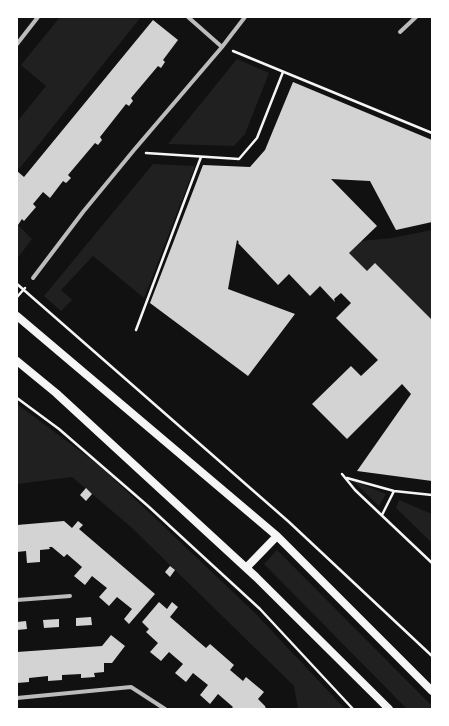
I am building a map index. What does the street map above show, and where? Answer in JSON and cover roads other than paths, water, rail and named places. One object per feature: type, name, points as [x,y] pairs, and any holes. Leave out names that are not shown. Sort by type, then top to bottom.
[{"type":"main road","points":[[17,316],[277,536],[432,691]]},
{"type":"main road","points":[[17,361],[56,393],[246,568],[389,709]]},
{"type":"main road","points":[[246,568],[277,536]]},
{"type":"street","points":[[17,44],[38,17]]},
{"type":"street","points":[[188,17],[222,47]]},
{"type":"street","points":[[34,278],[83,212],[222,47],[245,17]]},
{"type":"street","points":[[400,32],[416,17]]},
{"type":"street","points":[[17,600],[70,596]]},
{"type":"street","points":[[17,698],[131,687],[165,709]]}]
